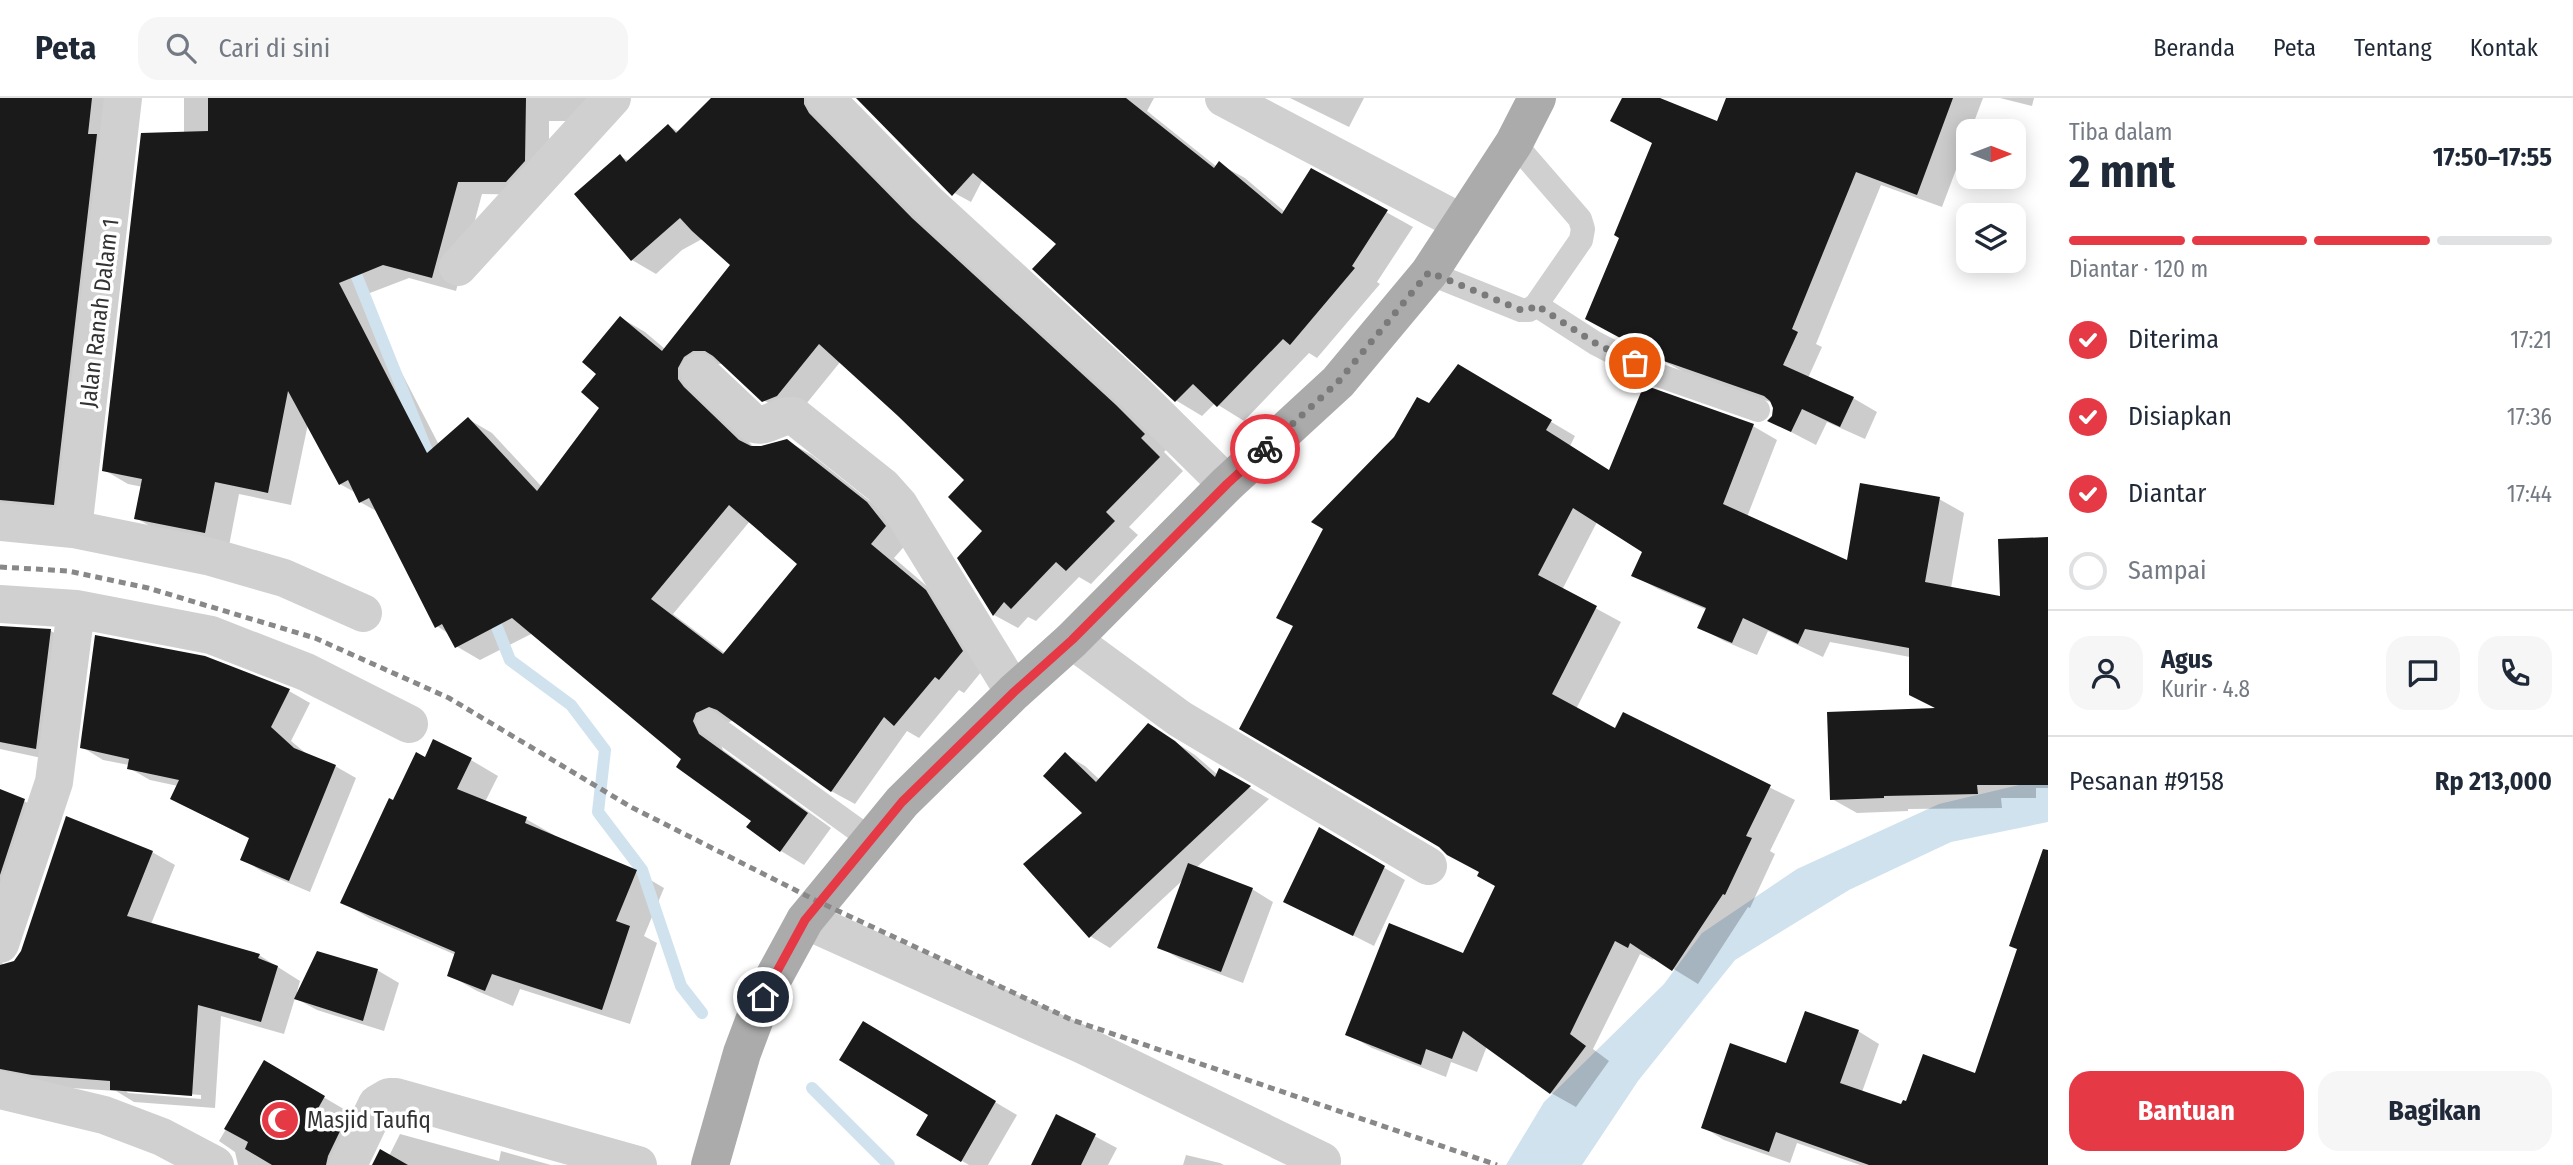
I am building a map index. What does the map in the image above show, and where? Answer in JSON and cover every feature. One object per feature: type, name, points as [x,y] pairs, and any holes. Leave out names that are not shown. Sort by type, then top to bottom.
[{"type":"main road","points":[[710,1165],[742,1053],[763,997],[805,920],[902,802],[1014,692],[1072,640],[1227,484],[1338,382],[1429,272],[1514,143],[1537,98]]},
{"type":"street","name":"Jalan Ranah Dalam 1","points":[[73,528],[123,98]]},
{"type":"street","points":[[458,267],[612,98]]},
{"type":"street","points":[[825,98],[928,203],[1121,380],[1227,484]]},
{"type":"street","points":[[1224,98],[1462,223]]},
{"type":"street","points":[[699,372],[754,424],[761,426],[788,415],[794,416],[882,486],[909,519],[1014,692]]},
{"type":"street","points":[[0,522],[73,528],[223,561],[284,578],[363,613]]},
{"type":"street","points":[[0,604],[76,609],[211,635],[306,672],[409,724]]},
{"type":"street","points":[[0,944],[54,782],[76,609]]},
{"type":"street","points":[[1072,640],[1180,719],[1428,866]]},
{"type":"street","points":[[805,920],[1083,1045],[1322,1161]]},
{"type":"street","points":[[0,1090],[104,1115],[162,1138],[215,1165]]},
{"type":"street","points":[[348,1165],[377,1104],[383,1099],[396,1097],[638,1165]]},
{"type":"lane","points":[[1429,272],[1521,310],[1529,310],[1536,305],[1581,240],[1583,229],[1580,219],[1514,143]]},
{"type":"lane","points":[[1536,305],[1595,343],[1655,374],[1758,410]]},
{"type":"lane","points":[[708,722],[870,839]]},
{"type":"water","points":[[2019,785],[2048,785],[2048,822],[1951,842],[1849,890],[1735,960],[1638,1081],[1582,1165],[1506,1165],[1544,1102],[1664,984],[1702,933],[1797,869],[1939,804]]},
{"type":"building","points":[[0,98],[92,98],[88,134],[97,134],[54,505],[0,500]]},
{"type":"building","points":[[208,98],[526,98],[525,161],[506,182],[458,182],[432,278],[383,265],[339,283],[427,453],[468,417],[537,491],[599,408],[581,392],[596,374],[582,362],[620,316],[662,351],[730,265],[680,218],[631,261],[574,194],[620,154],[626,162],[668,124],[676,133],[711,98],[804,98],[809,113],[912,218],[1116,405],[1145,434],[1141,438],[1160,457],[1106,512],[1115,521],[1066,571],[1056,562],[1011,609],[1004,602],[993,616],[957,558],[982,531],[948,497],[964,480],[819,344],[777,396],[762,402],[705,351],[693,351],[684,357],[678,368],[678,379],[739,440],[751,446],[761,446],[787,439],[867,502],[886,526],[871,544],[926,590],[963,651],[939,680],[935,677],[894,726],[884,717],[831,792],[717,710],[709,707],[696,713],[693,721],[699,734],[808,813],[780,852],[746,827],[751,821],[676,767],[681,759],[512,618],[455,648],[442,624],[435,628],[369,498],[359,503],[348,480],[339,485],[288,391],[268,493],[215,482],[205,533],[134,519],[142,479],[102,471],[141,133],[208,131]],"holes":[[[729,505],[797,564],[723,654],[651,599]]]},
{"type":"building","points":[[856,98],[1126,98],[1214,168],[1219,161],[1282,214],[1311,168],[1388,210],[1352,266],[1355,268],[1290,345],[1283,339],[1217,407],[1193,384],[1175,402],[1032,269],[1056,244],[973,173],[952,196]]},
{"type":"building","points":[[1622,98],[1660,98],[1717,121],[1726,98],[1953,98],[1917,195],[1856,172],[1792,329],[1798,332],[1783,365],[1854,397],[1840,427],[1802,409],[1791,432],[1767,421],[1772,416],[1773,408],[1764,396],[1661,360],[1585,319],[1619,238],[1614,235],[1652,143],[1610,121]]},
{"type":"building","points":[[1458,364],[1552,420],[1546,430],[1609,470],[1644,385],[1754,424],[1723,504],[1847,560],[1860,483],[1940,497],[1925,582],[2000,596],[1998,539],[2048,537],[2048,785],[1977,785],[1978,794],[1830,800],[1827,712],[1935,708],[1909,695],[1909,648],[1805,629],[1798,644],[1743,618],[1732,643],[1697,628],[1706,608],[1631,576],[1642,552],[1573,508],[1538,575],[1597,606],[1552,694],[1615,728],[1623,712],[1771,785],[1746,836],[1752,838],[1725,895],[1723,894],[1672,971],[1630,943],[1628,948],[1615,941],[1570,1034],[1586,1046],[1550,1094],[1463,1031],[1452,1059],[1426,1049],[1421,1065],[1345,1035],[1389,923],[1463,953],[1495,886],[1477,876],[1479,872],[1447,855],[1439,847],[1239,729],[1293,626],[1276,618],[1323,529],[1311,522],[1394,437],[1417,397],[1429,403]]},
{"type":"building","points":[[0,626],[51,629],[36,749],[0,742]]},
{"type":"building","points":[[95,635],[205,656],[290,689],[271,727],[294,748],[336,765],[289,881],[240,860],[249,838],[170,799],[179,780],[127,769],[129,759],[80,748]]},
{"type":"building","points":[[1148,723],[1175,741],[1215,777],[1219,768],[1251,786],[1089,938],[1023,864],[1082,813],[1043,776],[1065,752],[1096,782]]},
{"type":"building","points":[[433,739],[472,758],[457,789],[527,817],[525,823],[637,870],[616,921],[630,926],[602,1010],[492,974],[485,991],[447,976],[455,952],[340,903],[389,798],[393,800],[416,752],[425,757]]},
{"type":"building","points":[[0,789],[25,799],[0,875]]},
{"type":"building","points":[[66,816],[153,851],[127,916],[260,954],[258,958],[278,966],[261,1022],[198,1005],[192,1096],[110,1090],[110,1081],[32,1075],[0,1069],[0,965],[14,961],[21,951]]},
{"type":"building","points":[[1319,827],[1385,866],[1353,936],[1283,902]]},
{"type":"building","points":[[2043,849],[2048,850],[2048,1165],[1869,1165],[1776,1132],[1769,1152],[1701,1128],[1730,1043],[1786,1063],[1805,1011],[1859,1030],[1840,1083],[1901,1104],[1903,1100],[1906,1101],[1923,1054],[1975,1073],[2017,949],[2009,946]]},
{"type":"building","points":[[1188,863],[1253,888],[1221,972],[1157,948]]},
{"type":"building","points":[[317,951],[378,969],[363,1021],[294,999]]},
{"type":"building","points":[[863,1021],[996,1101],[961,1162],[916,1135],[928,1115],[839,1060]]},
{"type":"building","name":"Masjid Taufiq","points":[[264,1060],[325,1096],[316,1112],[342,1127],[326,1165],[272,1165],[245,1149],[248,1142],[224,1129]]},
{"type":"building","points":[[1056,1114],[1096,1134],[1081,1165],[1031,1165]]},
{"type":"building","points":[[380,1149],[408,1165],[372,1165]]},
{"type":"waterway","points":[[351,262],[433,466]]},
{"type":"waterway","points":[[491,612],[510,660],[571,705],[605,750],[598,812],[642,870],[681,986],[702,1013]]},
{"type":"waterway","points":[[812,1088],[889,1165]]},
{"type":"railway","points":[[0,567],[68,571],[148,588],[315,638],[449,698],[631,807],[819,902],[1072,1020],[1497,1165]]},
{"type":"way so far","points":[[1265,449],[1338,382],[1429,272],[1521,310],[1529,310],[1536,305],[1595,343],[1635,363]]},
{"type":"place","name":"Masjid Taufiq","points":[[280,1120]]},
{"type":"route","points":[[763,997],[805,920],[902,802],[1014,692],[1072,640],[1265,449]]}]
